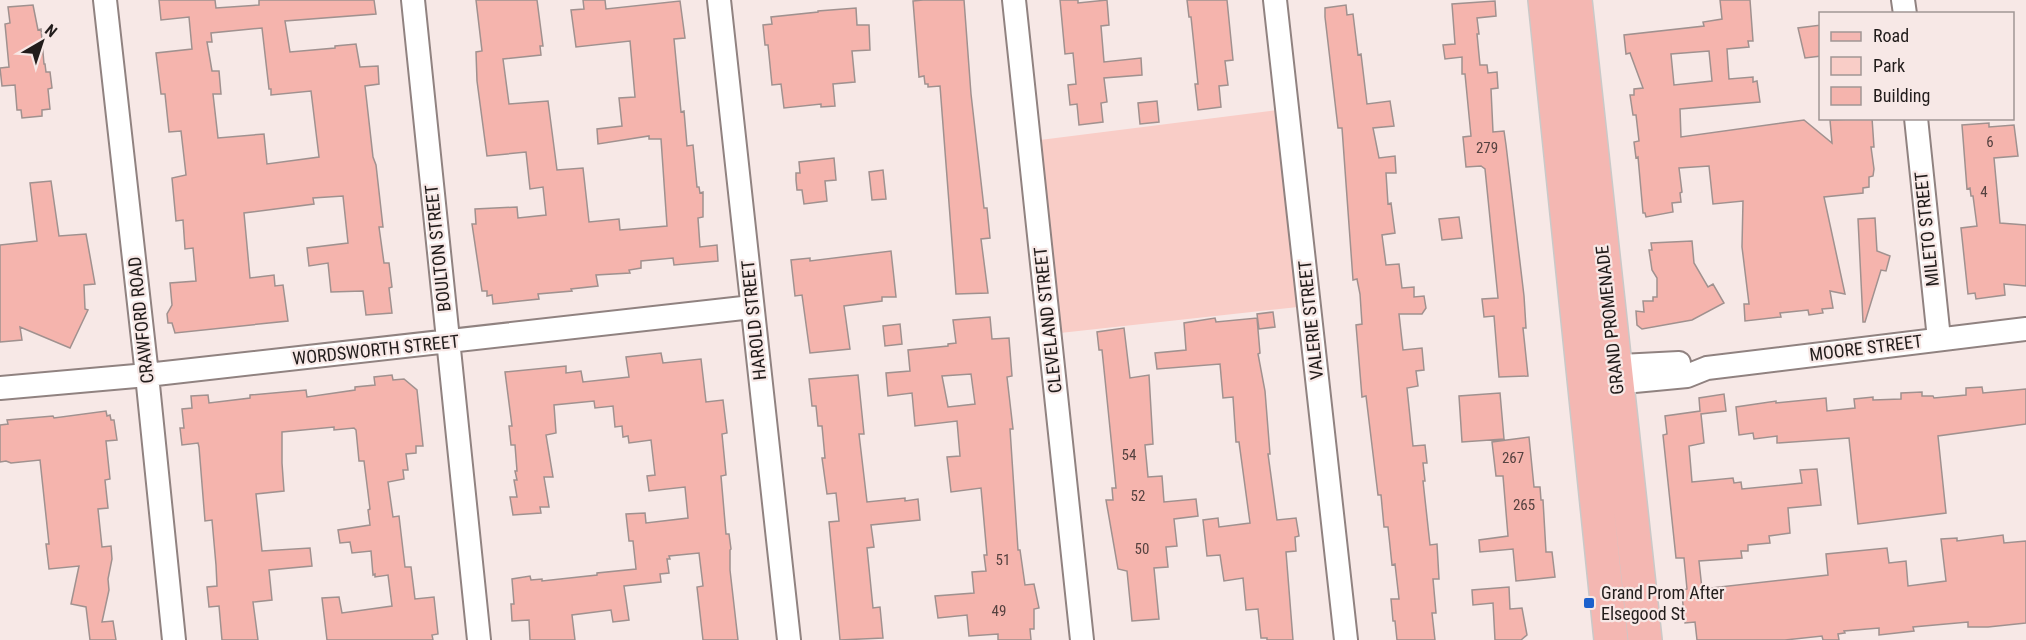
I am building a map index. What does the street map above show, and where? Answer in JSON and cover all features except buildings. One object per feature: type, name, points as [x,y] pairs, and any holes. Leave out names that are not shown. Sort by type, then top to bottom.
[{"type":"main road","name":"GRAND PROMENADE","points":[[1545,0],[1601,376],[1645,640]]},
{"type":"main road","name":"GRAND PROMENADE","points":[[1575,0],[1601,376],[1611,640]]},
{"type":"street","name":"CRAWFORD ROAD","points":[[105,0],[174,640]]},
{"type":"street","name":"BOULTON STREET","points":[[413,0],[479,640]]},
{"type":"street","name":"HAROLD STREET","points":[[719,0],[789,640]]},
{"type":"street","name":"CLEVELAND STREET","points":[[1014,0],[1082,640]]},
{"type":"street","name":"VALERIE STREET","points":[[1275,0],[1346,640]]},
{"type":"street","name":"MILETO STREET","points":[[1916,120],[1939,339]]},
{"type":"street","name":"WORDSWORTH STREET","points":[[0,388],[147,375],[752,307]]},
{"type":"street","name":"MOORE STREET","points":[[1601,376],[1682,363],[1707,368],[2026,330]]},
{"type":"green space","points":[[1277,110],[1298,307],[1060,333],[1040,140]]},
{"type":"place","name":"Grand Prom After Elsegood St","points":[[1589,603]]}]
